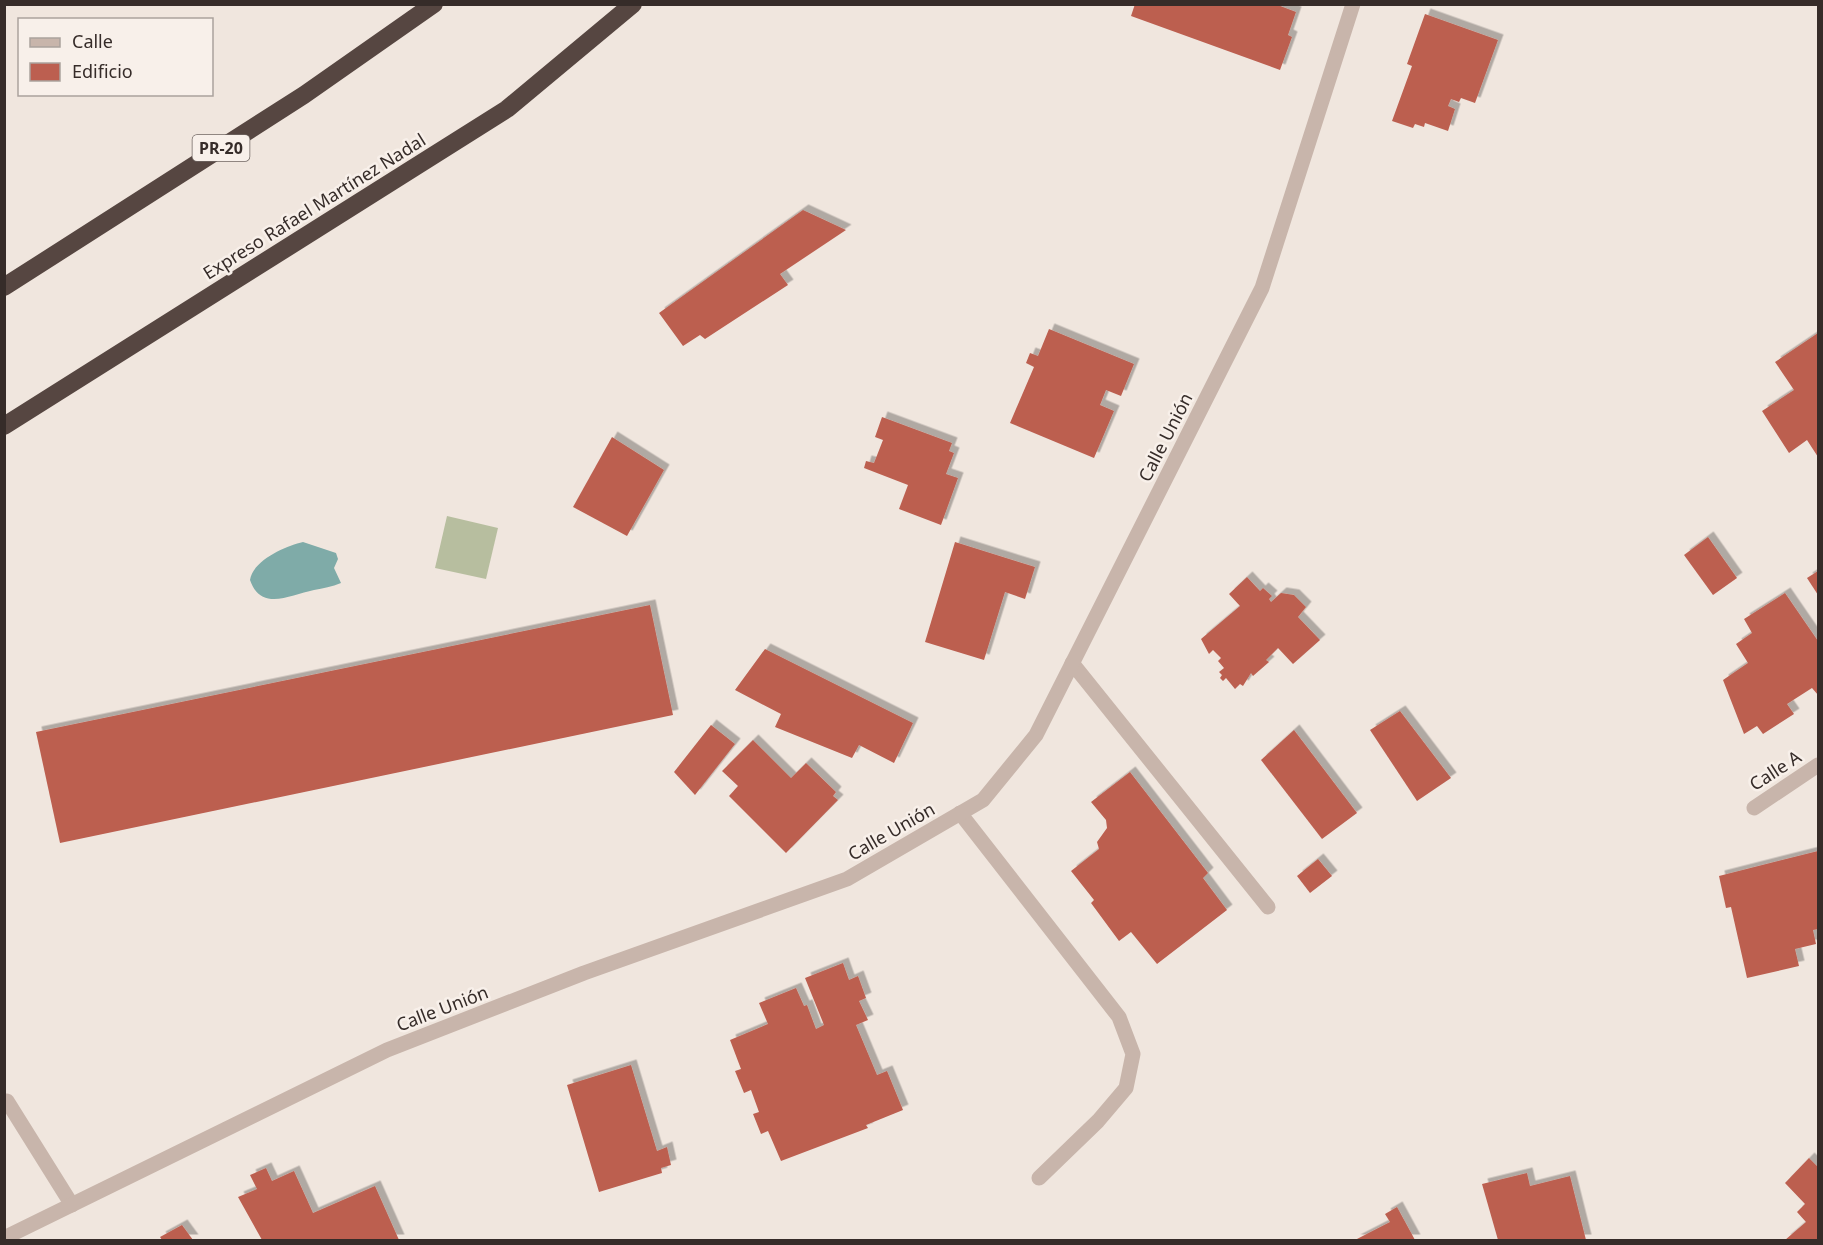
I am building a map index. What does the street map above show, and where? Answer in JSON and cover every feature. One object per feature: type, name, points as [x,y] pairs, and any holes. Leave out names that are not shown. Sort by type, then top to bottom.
[{"type":"highway","name":"PR-20","points":[[4,287],[304,95],[434,4]]},
{"type":"highway","name":"Expreso Rafael Martínez Nadal","points":[[4,426],[507,109],[633,4]]},
{"type":"street","name":"Calle Unión","points":[[4,1238],[387,1050],[584,974],[847,879],[983,800],[1036,735],[1262,288],[1353,4]]},
{"type":"street","points":[[1072,663],[1268,907]]},
{"type":"street","name":"Calle A","points":[[1754,808],[1818,765]]},
{"type":"street","points":[[960,813],[1119,1017],[1133,1054],[1126,1088],[1098,1121],[1039,1178]]},
{"type":"street","points":[[4,1103],[7,1101],[72,1205]]},
{"type":"green space","points":[[447,516],[498,528],[486,579],[435,568]]},
{"type":"water","points":[[303,542],[336,553],[338,559],[334,568],[341,583],[277,599],[261,596],[250,580],[257,566],[271,555]]},
{"type":"building","points":[[1135,4],[1275,4],[1296,12],[1288,35],[1292,37],[1280,70],[1131,16]]},
{"type":"building","points":[[1425,14],[1498,40],[1475,103],[1461,98],[1459,102],[1451,99],[1448,106],[1455,109],[1448,131],[1425,123],[1424,127],[1415,124],[1413,128],[1392,121],[1412,66],[1407,64]]},
{"type":"building","points":[[803,210],[846,230],[780,274],[788,285],[705,339],[700,335],[683,346],[659,313]]},
{"type":"building","points":[[1049,329],[1134,364],[1121,396],[1106,390],[1100,405],[1114,411],[1094,458],[1010,423],[1034,367],[1026,363],[1030,353],[1038,356]]},
{"type":"building","points":[[1818,333],[1818,457],[1807,440],[1789,453],[1762,411],[1794,390],[1775,362]]},
{"type":"building","points":[[882,417],[952,443],[949,451],[954,453],[946,474],[958,478],[941,525],[899,509],[908,485],[864,468],[866,461],[874,463],[883,440],[875,437]]},
{"type":"building","points":[[612,437],[664,470],[627,536],[573,507]]},
{"type":"building","points":[[1708,537],[1737,578],[1713,595],[1684,555]]},
{"type":"building","points":[[955,542],[1035,567],[1025,599],[1005,592],[984,660],[925,642]]},
{"type":"building","points":[[1818,571],[1818,595],[1807,578]]},
{"type":"building","points":[[1247,577],[1260,591],[1263,588],[1272,596],[1269,599],[1271,602],[1281,593],[1294,595],[1306,607],[1298,617],[1320,640],[1293,664],[1278,648],[1266,660],[1269,662],[1253,676],[1251,673],[1243,686],[1240,684],[1235,689],[1226,678],[1223,681],[1220,678],[1222,675],[1219,672],[1224,668],[1218,661],[1221,658],[1213,650],[1209,654],[1201,639],[1240,606],[1229,594]]},
{"type":"building","points":[[1785,593],[1818,641],[1818,695],[1812,688],[1787,704],[1794,714],[1763,734],[1757,726],[1744,734],[1723,680],[1748,663],[1736,644],[1752,633],[1744,619]]},
{"type":"building","points":[[650,605],[673,715],[60,843],[36,732]]},
{"type":"building","points":[[765,649],[913,723],[894,763],[859,745],[852,758],[775,727],[781,714],[735,690]]},
{"type":"building","points":[[1400,711],[1451,778],[1417,801],[1370,730]]},
{"type":"building","points":[[711,725],[735,744],[695,795],[674,772]]},
{"type":"building","points":[[1294,730],[1357,813],[1322,839],[1261,760]]},
{"type":"building","points":[[753,740],[791,778],[806,763],[836,792],[833,796],[838,800],[786,853],[729,796],[738,786],[722,771]]},
{"type":"building","points":[[1130,772],[1208,873],[1203,878],[1227,910],[1157,964],[1131,932],[1119,941],[1091,903],[1094,900],[1071,871],[1099,849],[1097,842],[1107,828],[1106,820],[1091,802]]},
{"type":"building","points":[[1818,851],[1818,929],[1813,930],[1816,944],[1795,949],[1799,966],[1747,978],[1731,907],[1726,908],[1719,876]]},
{"type":"building","points":[[1318,859],[1332,876],[1310,893],[1297,876]]},
{"type":"building","points":[[843,963],[849,980],[858,976],[866,998],[859,1001],[868,1020],[856,1025],[877,1075],[887,1071],[903,1110],[866,1125],[868,1128],[781,1161],[768,1131],[761,1134],[753,1114],[759,1112],[751,1090],[744,1093],[735,1071],[741,1069],[730,1040],[768,1024],[759,1003],[796,988],[804,1006],[807,1005],[816,1029],[824,1025],[805,978]]},
{"type":"building","points":[[631,1065],[657,1151],[667,1147],[671,1165],[661,1168],[662,1173],[599,1192],[567,1085]]},
{"type":"building","points":[[1809,1158],[1818,1167],[1818,1240],[1785,1240],[1806,1222],[1797,1212],[1805,1204],[1785,1183]]},
{"type":"building","points":[[266,1168],[272,1181],[294,1171],[313,1213],[375,1186],[399,1240],[262,1240],[238,1197],[257,1189],[250,1175]]},
{"type":"building","points":[[1527,1173],[1530,1186],[1570,1176],[1586,1240],[1498,1240],[1482,1184]]},
{"type":"building","points":[[1397,1207],[1415,1240],[1355,1240],[1390,1222],[1385,1214]]},
{"type":"building","points":[[182,1225],[193,1240],[162,1240],[160,1237]]}]
